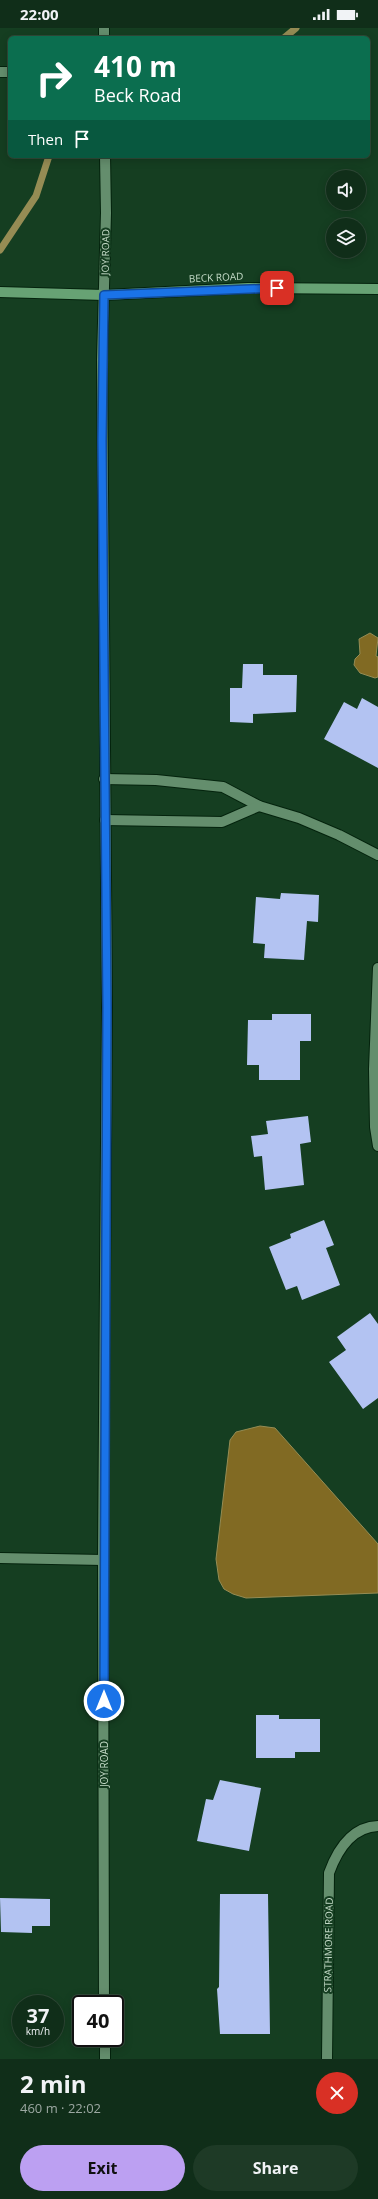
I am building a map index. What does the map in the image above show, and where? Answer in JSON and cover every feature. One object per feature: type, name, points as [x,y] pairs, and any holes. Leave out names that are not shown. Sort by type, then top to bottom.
[{"type":"main road","name":"BECK ROAD","points":[[0,292],[104,295],[248,288],[378,289]]},
{"type":"street","name":"JOY ROAD","points":[[104,1995],[103,1560],[107,1007],[102,374],[105,158]]},
{"type":"street","points":[[104,779],[156,780],[223,787],[259,806],[299,818],[339,835],[378,856]]},
{"type":"street","points":[[105,820],[222,822],[259,806]]},
{"type":"street","points":[[378,968],[374,1069],[375,1127],[378,1146]]},
{"type":"street","points":[[0,1558],[103,1560]]},
{"type":"street","name":"STRATHMORE ROAD","points":[[327,2059],[329,1873],[335,1856],[342,1845],[356,1833],[378,1826]]},
{"type":"street","points":[[104,2047],[105,2059]]},
{"type":"shaded area","points":[[370,633],[378,638],[376,656],[378,657],[378,677],[375,678],[360,673],[354,665],[355,659],[360,654],[359,639]]},
{"type":"shaded area","points":[[260,1426],[275,1428],[378,1544],[378,1593],[246,1598],[233,1594],[224,1589],[219,1580],[216,1559],[230,1440],[236,1432]]},
{"type":"building","points":[[243,664],[263,664],[263,675],[297,675],[296,712],[253,714],[253,723],[230,722],[230,688],[242,688]]},
{"type":"building","points":[[362,698],[378,707],[378,768],[324,739],[344,702],[357,709]]},
{"type":"building","points":[[281,893],[319,895],[318,922],[307,921],[304,960],[264,958],[265,944],[253,943],[256,897],[280,899]]},
{"type":"building","points":[[272,1014],[311,1014],[311,1041],[300,1041],[300,1080],[259,1080],[259,1065],[247,1065],[248,1020],[272,1020]]},
{"type":"building","points":[[308,1116],[311,1142],[300,1144],[304,1185],[265,1190],[262,1156],[254,1157],[251,1136],[268,1134],[266,1121]]},
{"type":"building","points":[[324,1220],[334,1245],[326,1248],[340,1285],[302,1300],[297,1286],[286,1290],[269,1247],[291,1238],[290,1234]]},
{"type":"building","points":[[370,1313],[378,1324],[378,1398],[363,1409],[329,1362],[346,1350],[337,1337]]},
{"type":"building","points":[[256,1715],[279,1715],[279,1719],[320,1719],[320,1752],[295,1752],[295,1758],[256,1758]]},
{"type":"building","points":[[220,1780],[261,1788],[249,1851],[197,1841],[206,1799],[213,1800]]},
{"type":"building","points":[[220,1894],[268,1894],[270,2034],[220,2034],[217,1989],[219,1987]]},
{"type":"building","points":[[0,1898],[50,1899],[50,1926],[32,1926],[32,1933],[1,1932]]},
{"type":"waterway","points":[[286,36],[296,28]]},
{"type":"waterway","points":[[0,250],[36,196],[48,158]]},
{"type":"route","points":[[104,1701],[103,1560],[107,1007],[102,440],[102,352],[104,295],[277,288]]}]
